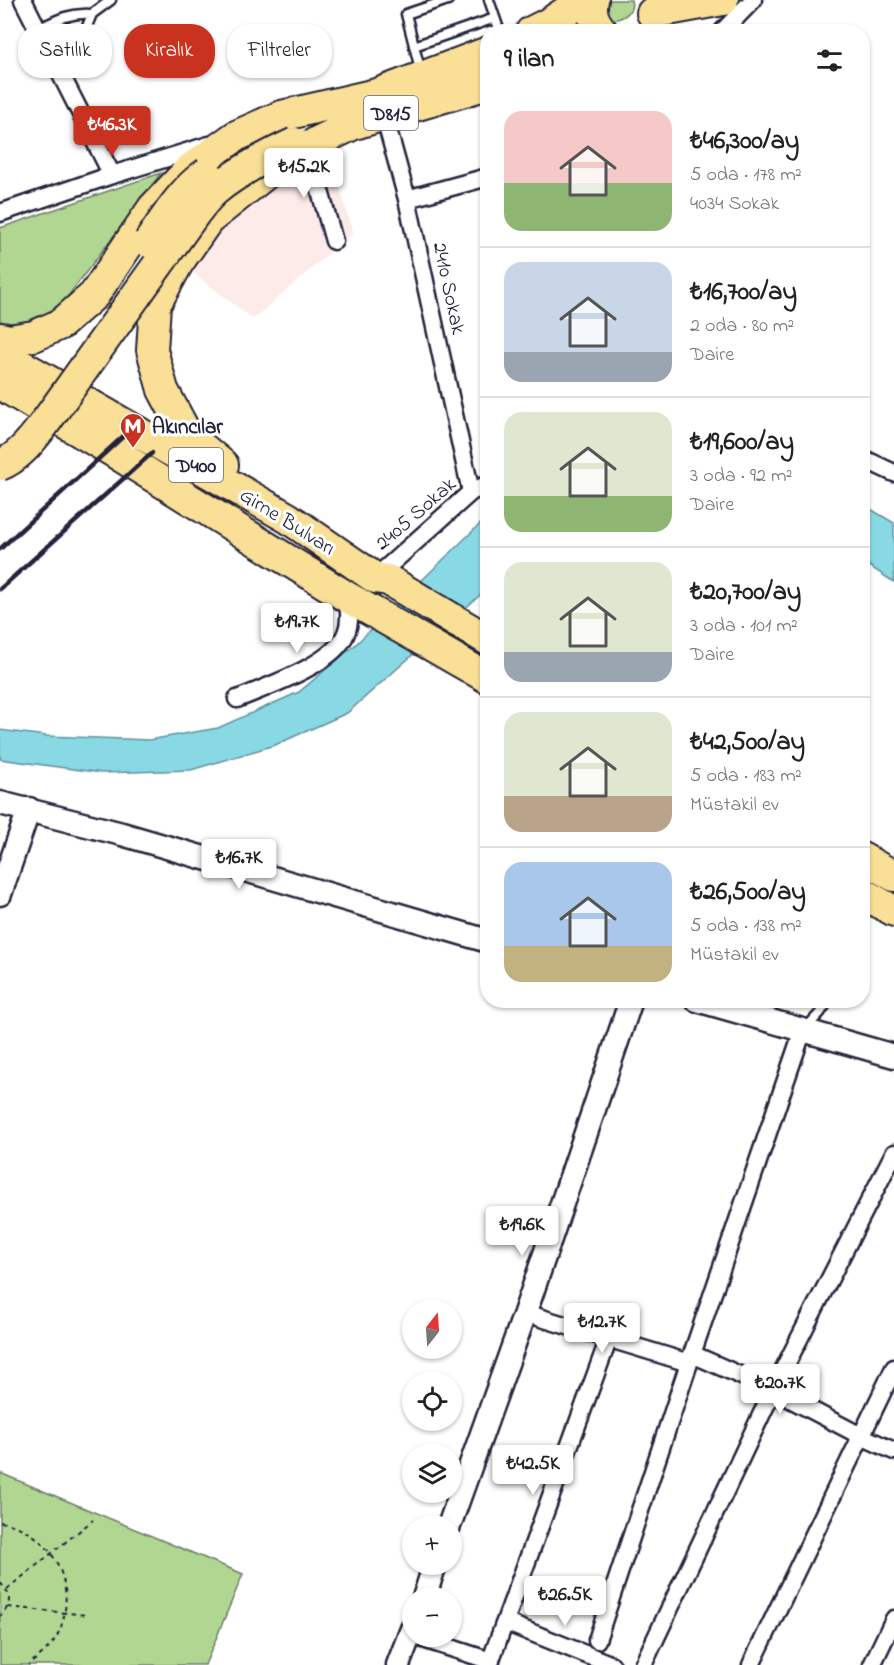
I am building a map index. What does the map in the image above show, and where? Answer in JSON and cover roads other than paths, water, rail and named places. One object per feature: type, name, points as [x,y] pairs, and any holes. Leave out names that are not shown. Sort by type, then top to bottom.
[{"type":"highway","points":[[549,18],[584,0]]},
{"type":"highway","points":[[593,0],[592,14],[596,24]]},
{"type":"highway","points":[[649,20],[723,0]]},
{"type":"highway","name":"D815","points":[[373,110],[422,76],[480,55]]},
{"type":"highway","name":"D815","points":[[297,140],[373,110],[480,86]]},
{"type":"highway","points":[[0,338],[9,340],[34,336],[61,324],[94,295],[153,208],[190,169],[236,136],[281,116],[373,110]]},
{"type":"highway","points":[[0,443],[25,418],[178,201],[200,178],[234,153],[297,140]]},
{"type":"highway","points":[[0,465],[27,445],[42,427],[195,213],[213,192],[242,171],[297,140]]},
{"type":"highway","points":[[288,518],[187,435],[163,390],[152,350],[155,305],[178,263],[208,220],[268,172],[297,140]]},
{"type":"highway","name":"Girne Bulvarı","points":[[0,353],[288,518],[381,579]]},
{"type":"highway","name":"Girne Bulvarı","points":[[0,384],[347,597]]},
{"type":"highway","points":[[0,398],[112,451]]},
{"type":"highway","name":"D400","points":[[381,579],[480,635]]},
{"type":"highway","name":"D400","points":[[347,597],[480,673]]},
{"type":"highway","points":[[870,862],[894,876]]},
{"type":"highway","points":[[870,898],[894,911]]},
{"type":"main road","points":[[0,803],[122,834],[480,939]]},
{"type":"main road","points":[[0,894],[29,809]]},
{"type":"main road","points":[[453,1515],[525,1313],[628,1008]]},
{"type":"main road","points":[[725,1008],[894,1056]]},
{"type":"main road","points":[[398,1665],[406,1647]]},
{"type":"street","points":[[22,0],[35,24]]},
{"type":"street","points":[[730,24],[753,0]]},
{"type":"street","points":[[63,78],[112,175]]},
{"type":"street","name":"2410 Sokak","points":[[373,110],[407,199],[471,492]]},
{"type":"street","points":[[0,213],[236,136]]},
{"type":"street","points":[[297,140],[334,241]]},
{"type":"street","points":[[407,199],[480,179]]},
{"type":"street","points":[[870,462],[894,473]]},
{"type":"street","name":"2405 Sokak","points":[[381,579],[471,492],[480,488]]},
{"type":"street","points":[[237,699],[309,667],[331,653],[346,635],[350,617],[347,597]]},
{"type":"street","points":[[597,1640],[803,1030]]},
{"type":"street","points":[[643,1665],[773,1390],[894,1153]]},
{"type":"street","points":[[525,1313],[609,1338],[691,1358],[773,1390],[894,1451]]},
{"type":"street","points":[[447,1647],[490,1663],[609,1338]]},
{"type":"street","points":[[751,1665],[894,1368]]},
{"type":"street","points":[[872,1665],[894,1619]]},
{"type":"street","points":[[505,1622],[612,1665]]},
{"type":"lane","points":[[88,24],[92,14],[101,3],[111,0]]},
{"type":"lane","points":[[422,76],[406,14],[448,0]]},
{"type":"lane","points":[[489,0],[497,24]]},
{"type":"lane","points":[[48,24],[64,16],[79,13],[92,14]]},
{"type":"lane","points":[[414,46],[495,18]]},
{"type":"lane","points":[[803,1030],[823,1008]]},
{"type":"water","points":[[870,509],[894,523],[894,582],[870,567]]},
{"type":"water","points":[[480,524],[480,595],[347,713],[275,745],[191,770],[102,773],[0,759],[0,730],[46,736],[149,740],[218,728],[299,692],[355,645]]},
{"type":"railway","points":[[0,549],[129,431]]},
{"type":"railway","points":[[0,589],[152,453]]},
{"type":"place","name":"Akıncılar","points":[[133,449]]}]
